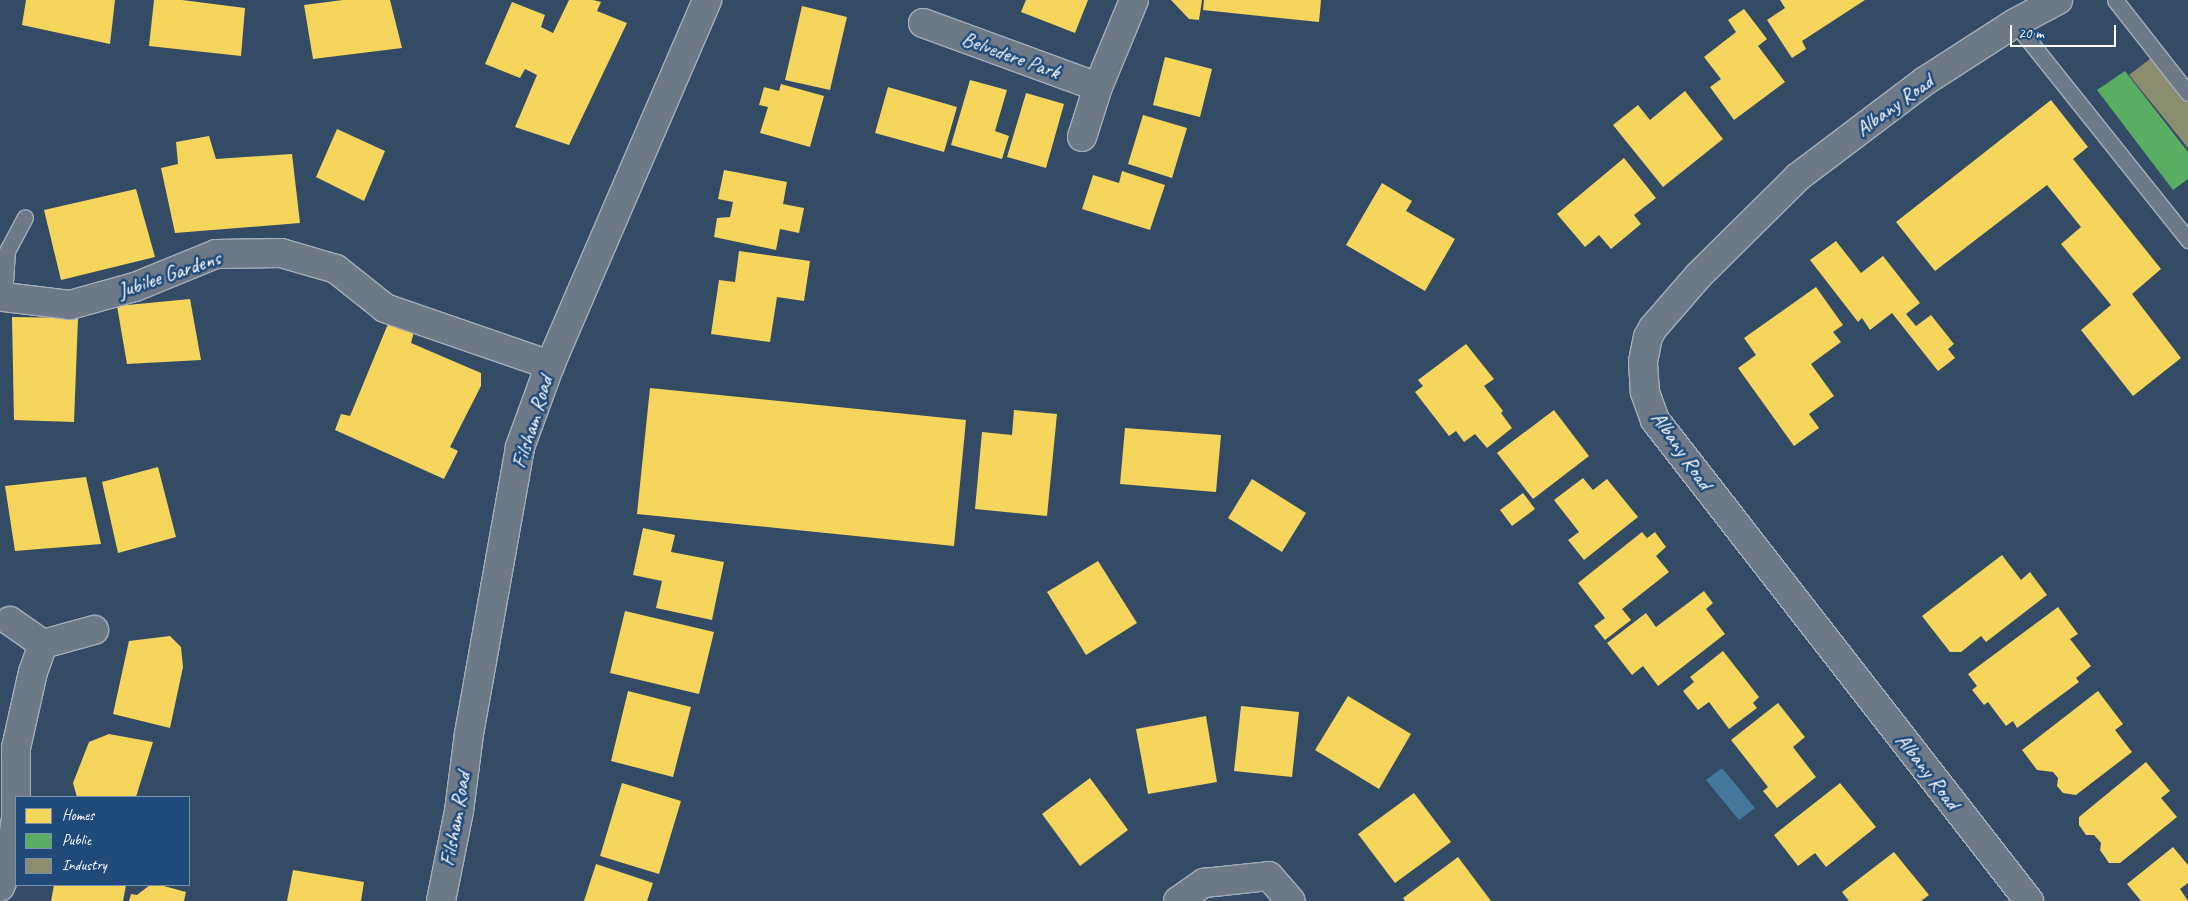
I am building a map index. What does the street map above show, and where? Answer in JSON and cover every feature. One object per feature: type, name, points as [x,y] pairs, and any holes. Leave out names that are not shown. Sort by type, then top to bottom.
[{"type":"street","name":"Filsham Road","points":[[441,901],[459,811],[469,734],[520,447],[550,365],[707,0]]},
{"type":"street","points":[[1082,137],[1098,87],[1134,0]]},
{"type":"street","name":"Albany Road","points":[[2029,901],[1656,420],[1645,392],[1643,362],[1648,337],[1653,328],[1699,275],[1798,177],[1925,81],[2015,24],[2058,0]]},
{"type":"street","name":"Belvedere Park","points":[[923,23],[1098,87]]},
{"type":"street","name":"Jubilee Gardens","points":[[2,298],[70,304],[134,287],[216,254],[281,253],[336,269],[385,308],[550,365]]},
{"type":"street","points":[[5,615],[44,644]]},
{"type":"street","points":[[44,644],[94,630]]},
{"type":"street","points":[[16,796],[16,748],[33,672],[44,644]]},
{"type":"street","points":[[0,887],[9,866],[15,825]]},
{"type":"street","points":[[1178,901],[1204,883],[1269,876],[1291,901]]},
{"type":"lane","points":[[2115,0],[2188,93]]},
{"type":"lane","points":[[2015,24],[2188,240]]},
{"type":"lane","points":[[2,298],[7,251],[25,217]]},
{"type":"water","points":[[1722,768],[1755,808],[1739,820],[1706,780]]},
{"type":"building: Homes","points":[[26,0],[115,0],[110,44],[22,25]]},
{"type":"building: Homes","points":[[154,0],[182,0],[245,8],[241,56],[149,46]]},
{"type":"building: Homes","points":[[343,0],[390,0],[402,48],[313,59],[304,5]]},
{"type":"building: Homes","points":[[569,0],[601,2],[597,11],[627,23],[569,145],[515,127],[537,75],[525,69],[520,78],[485,64],[512,2],[545,15],[541,27],[553,33]]},
{"type":"building: Homes","points":[[1026,0],[1088,0],[1075,33],[1021,12]]},
{"type":"building: Homes","points":[[1171,0],[1202,0],[1199,20],[1189,19]]},
{"type":"building: Homes","points":[[1204,0],[1321,0],[1319,22],[1203,10]]},
{"type":"building: Homes","points":[[1780,0],[1865,0],[1802,41],[1806,49],[1792,58],[1767,20],[1785,8]]},
{"type":"building: Homes","points":[[802,6],[847,17],[830,90],[785,80]]},
{"type":"building: Homes","points":[[1744,9],[1767,39],[1758,46],[1785,82],[1734,120],[1710,87],[1721,79],[1704,57],[1736,32],[1728,20]]},
{"type":"building: Homes","points":[[1165,57],[1212,69],[1200,117],[1153,105]]},
{"type":"building: Homes","points":[[970,80],[1007,90],[995,131],[1009,136],[1002,159],[951,145]]},
{"type":"building: Homes","points":[[781,84],[824,96],[810,147],[760,133],[768,107],[759,105],[764,87],[779,91]]},
{"type":"building: Homes","points":[[888,87],[957,107],[944,152],[875,133]]},
{"type":"building: Homes","points":[[1685,91],[1723,139],[1663,187],[1613,125],[1638,105],[1650,120]]},
{"type":"building: Homes","points":[[1026,93],[1064,104],[1046,168],[1007,157]]},
{"type":"building: Homes","points":[[2051,100],[2088,147],[2073,159],[2161,269],[2132,294],[2181,358],[2133,396],[2081,330],[2111,305],[2061,244],[2081,227],[2047,185],[1935,271],[1896,222]]},
{"type":"building: Homes","points":[[1143,115],[1187,128],[1172,178],[1128,164]]},
{"type":"building: Homes","points":[[337,129],[385,151],[364,201],[316,177]]},
{"type":"building: Homes","points":[[209,136],[216,159],[292,154],[300,223],[175,233],[161,168],[178,164],[176,142]]},
{"type":"building: Homes","points":[[1624,158],[1656,198],[1634,215],[1641,224],[1611,249],[1599,235],[1585,247],[1557,214]]},
{"type":"building: Homes","points":[[724,170],[787,182],[783,204],[804,208],[799,233],[780,229],[776,250],[714,237],[717,218],[730,217],[733,202],[718,199]]},
{"type":"building: Homes","points":[[1122,171],[1165,185],[1150,230],[1082,209],[1093,175],[1119,183]]},
{"type":"building: Homes","points":[[1382,183],[1412,201],[1406,211],[1455,239],[1425,291],[1346,245]]},
{"type":"building: Homes","points":[[136,189],[155,257],[61,280],[44,210]]},
{"type":"building: Homes","points":[[1836,241],[1861,273],[1883,256],[1920,303],[1906,314],[1916,326],[1931,315],[1954,344],[1948,349],[1955,358],[1938,371],[1892,313],[1870,330],[1862,318],[1858,322],[1810,260]]},
{"type":"building: Homes","points":[[739,251],[810,261],[804,301],[777,297],[770,342],[711,334],[719,280],[735,282]]},
{"type":"building: Homes","points":[[1816,287],[1843,325],[1833,332],[1841,342],[1811,364],[1834,396],[1809,414],[1819,428],[1794,446],[1738,368],[1756,355],[1744,338]]},
{"type":"building: Homes","points":[[190,299],[201,360],[127,364],[117,306]]},
{"type":"building: Homes","points":[[12,317],[78,318],[74,422],[14,420]]},
{"type":"building: Homes","points":[[390,319],[415,328],[411,343],[481,373],[481,386],[450,447],[458,451],[444,479],[335,430],[341,414],[350,416]]},
{"type":"building: Homes","points":[[1466,344],[1494,379],[1484,386],[1503,411],[1501,413],[1512,428],[1487,448],[1475,434],[1464,442],[1456,431],[1449,436],[1415,392],[1423,386],[1418,380]]},
{"type":"building: Homes","points":[[650,388],[966,420],[954,546],[637,514]]},
{"type":"building: Homes","points":[[1014,410],[1057,414],[1047,516],[975,509],[982,432],[1012,435]]},
{"type":"building: Homes","points":[[1554,410],[1589,456],[1533,499],[1497,453]]},
{"type":"building: Homes","points":[[1125,428],[1221,435],[1216,492],[1120,484]]},
{"type":"building: Homes","points":[[158,467],[176,537],[118,553],[102,482]]},
{"type":"building: Homes","points":[[86,477],[101,544],[15,551],[5,486]]},
{"type":"building: Homes","points":[[1583,478],[1593,490],[1607,479],[1638,517],[1584,560],[1568,540],[1579,532],[1554,500]]},
{"type":"building: Homes","points":[[1252,479],[1306,513],[1282,552],[1228,518]]},
{"type":"building: Homes","points":[[1523,493],[1535,509],[1512,526],[1500,510]]},
{"type":"building: Homes","points":[[643,528],[675,535],[671,552],[724,562],[712,620],[656,608],[662,581],[633,575]]},
{"type":"building: Homes","points":[[1642,532],[1647,538],[1655,532],[1666,547],[1656,556],[1669,572],[1622,609],[1631,620],[1605,640],[1594,626],[1605,618],[1578,583]]},
{"type":"building: Homes","points":[[2002,555],[2021,580],[2030,572],[2047,595],[1986,642],[1981,636],[1961,652],[1950,652],[1922,616]]},
{"type":"building: Homes","points":[[1098,561],[1137,623],[1086,655],[1047,592]]},
{"type":"building: Homes","points":[[1704,591],[1713,603],[1706,609],[1725,634],[1658,686],[1643,666],[1632,675],[1607,643],[1646,613],[1656,627]]},
{"type":"building: Homes","points":[[2058,607],[2078,634],[2070,639],[2091,666],[2076,678],[2079,682],[2017,728],[2013,721],[2006,726],[1988,702],[1984,705],[1972,690],[1977,686],[1968,674]]},
{"type":"building: Homes","points":[[625,611],[714,632],[699,694],[610,673]]},
{"type":"building: Homes","points":[[170,636],[181,647],[183,667],[170,728],[113,714],[129,641]]},
{"type":"building: Homes","points":[[1723,651],[1759,697],[1753,703],[1757,708],[1729,729],[1709,702],[1698,710],[1683,691],[1694,682],[1690,677]]},
{"type":"building: Homes","points":[[628,691],[691,707],[673,777],[611,761]]},
{"type":"building: Homes","points":[[2098,691],[2123,724],[2115,730],[2132,752],[2076,795],[2063,793],[2057,786],[2058,778],[2053,772],[2037,770],[2022,750]]},
{"type":"building: Homes","points":[[1348,696],[1411,734],[1379,789],[1315,750]]},
{"type":"building: Homes","points":[[1778,703],[1805,737],[1793,747],[1816,777],[1777,808],[1763,791],[1768,787],[1731,740]]},
{"type":"building: Homes","points":[[1241,706],[1299,712],[1292,777],[1234,771]]},
{"type":"building: Homes","points":[[1206,716],[1217,782],[1148,794],[1136,729]]},
{"type":"building: Homes","points":[[109,734],[153,742],[136,796],[77,796],[73,783],[89,742]]},
{"type":"building: Homes","points":[[2146,762],[2170,791],[2161,798],[2177,817],[2120,863],[2109,863],[2100,850],[2101,843],[2094,835],[2086,835],[2079,825],[2079,817]]},
{"type":"building: Homes","points":[[1090,778],[1128,830],[1080,866],[1042,814]]},
{"type":"building: Homes","points":[[622,783],[681,801],[659,874],[600,856]]},
{"type":"building: Homes","points":[[1840,783],[1876,827],[1826,867],[1815,853],[1798,866],[1774,835]]},
{"type":"building: Homes","points":[[1414,793],[1451,842],[1395,883],[1358,834]]},
{"type":"building: Homes","points":[[2173,847],[2188,865],[2188,883],[2180,889],[2188,901],[2141,901],[2127,884]]},
{"type":"building: Homes","points":[[1894,852],[1929,895],[1921,901],[1849,901],[1842,892]]},
{"type":"building: Homes","points":[[1458,857],[1491,901],[1405,901],[1403,898]]},
{"type":"building: Homes","points":[[596,864],[653,883],[647,901],[584,901]]},
{"type":"building: Homes","points":[[293,870],[364,882],[361,901],[287,901]]},
{"type":"building: Homes","points":[[54,886],[126,886],[123,901],[51,901]]},
{"type":"building: Homes","points":[[149,886],[164,886],[186,892],[184,901],[129,901],[131,894],[137,895]]},
{"type":"building: Public","points":[[2125,71],[2188,152],[2188,179],[2173,190],[2097,90]]},
{"type":"building: Industry","points":[[2154,56],[2188,100],[2188,148],[2129,75]]}]
